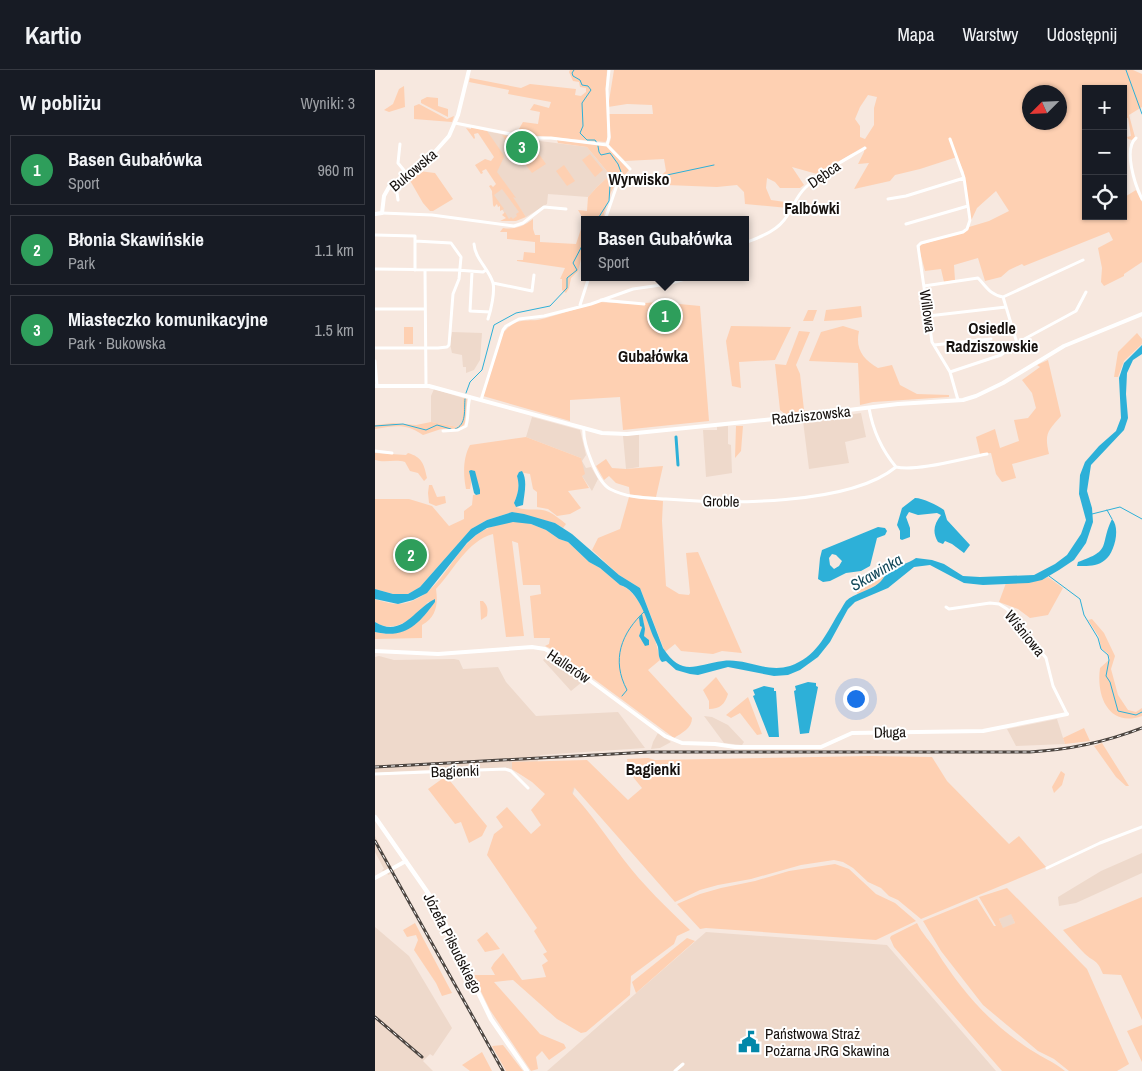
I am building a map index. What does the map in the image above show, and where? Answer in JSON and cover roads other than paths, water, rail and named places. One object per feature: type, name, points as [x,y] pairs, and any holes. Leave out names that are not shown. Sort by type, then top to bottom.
[{"type":"main road","name":"Józefa Piłsudskiego","points":[[375,817],[438,909],[491,1019],[527,1071]]},
{"type":"street","name":"Bukowska","points":[[382,213],[385,193],[391,185],[440,148],[449,136],[455,123],[469,70]]},
{"type":"street","points":[[607,145],[609,137],[607,89],[609,70]]},
{"type":"street","points":[[455,123],[531,138],[551,138],[607,145],[630,169]]},
{"type":"street","points":[[1136,138],[1131,142],[1130,150],[1135,185],[1142,199]]},
{"type":"street","points":[[907,224],[968,206],[964,178],[950,139]]},
{"type":"street","points":[[400,144],[398,163],[407,174]]},
{"type":"street","name":"Dębca","points":[[749,242],[760,238],[778,226],[786,218],[805,187],[865,148]]},
{"type":"street","points":[[888,200],[964,178]]},
{"type":"street","points":[[391,185],[397,193],[398,200]]},
{"type":"street","points":[[606,216],[617,185]]},
{"type":"street","name":"Willowa","points":[[958,401],[950,372],[934,345],[918,246],[921,243],[963,232],[967,229],[970,220],[968,206]]},
{"type":"street","points":[[375,214],[432,215],[514,226],[523,223],[544,207],[566,209]]},
{"type":"street","points":[[375,235],[415,236],[415,270]]},
{"type":"street","points":[[375,348],[425,348],[447,347],[449,345],[453,294],[459,282],[460,254],[451,242],[415,241]]},
{"type":"street","points":[[474,244],[475,253],[493,283],[488,319]]},
{"type":"street","points":[[924,286],[978,278],[993,294],[1003,297],[1083,260]]},
{"type":"street","points":[[375,269],[460,270],[472,272],[483,272],[486,270]]},
{"type":"street","points":[[425,270],[426,385]]},
{"type":"street","points":[[472,272],[470,311],[490,312]]},
{"type":"street","points":[[493,283],[532,290],[534,275]]},
{"type":"street","points":[[580,306],[588,281]]},
{"type":"street","points":[[481,400],[504,327],[519,319],[544,316],[633,289],[678,281]]},
{"type":"street","points":[[950,372],[1001,355],[1017,343],[1076,311],[1086,292]]},
{"type":"street","points":[[1003,297],[1017,343]]},
{"type":"street","points":[[601,300],[644,304]]},
{"type":"street","points":[[928,316],[1006,307]]},
{"type":"street","points":[[375,309],[425,309]]},
{"type":"street","name":"Radziszowska","points":[[376,385],[426,385],[584,428],[609,434],[627,434],[906,404],[958,401],[976,396],[1003,383],[1065,346],[1142,314]]},
{"type":"street","points":[[934,345],[991,339]]},
{"type":"street","points":[[375,361],[376,385]]},
{"type":"street","points":[[443,431],[458,430],[466,426],[470,397]]},
{"type":"street","points":[[869,408],[878,441],[896,467],[918,467],[987,454]]},
{"type":"street","name":"Groble","points":[[584,428],[583,434],[588,454],[601,479],[608,488],[630,496],[685,501],[747,502],[798,499],[845,490],[875,480],[896,467]]},
{"type":"street","points":[[375,452],[393,453]]},
{"type":"street","name":"Wiśniowa","points":[[946,607],[949,609],[997,604],[1007,609],[1046,658],[1053,686],[1067,714]]},
{"type":"street","name":"Hallerów","points":[[375,652],[438,654],[541,648],[557,656],[665,736],[682,743],[715,744]]},
{"type":"street","name":"Długa","points":[[715,744],[744,748],[821,747],[852,733],[983,731],[1067,714]]},
{"type":"street","name":"Bagienki","points":[[375,774],[505,769],[511,771],[528,788]]},
{"type":"street","points":[[1047,868],[1099,843],[1142,827]]},
{"type":"street","points":[[375,878],[405,861]]},
{"type":"street","points":[[675,1071],[683,1064]]},
{"type":"water","points":[[1142,345],[1142,354],[1133,360],[1127,373],[1128,418],[1124,430],[1091,465],[1087,491],[1092,508],[1093,522],[1086,543],[1074,560],[1042,580],[1029,583],[983,585],[964,583],[930,565],[914,567],[888,588],[855,602],[848,609],[830,642],[818,657],[800,670],[788,675],[774,676],[728,667],[698,675],[676,670],[666,661],[662,662],[659,657],[658,646],[645,615],[632,593],[600,568],[589,562],[568,542],[531,524],[513,522],[487,528],[476,535],[467,543],[427,593],[413,600],[398,604],[375,599],[375,589],[393,594],[408,594],[420,587],[471,529],[487,520],[512,512],[555,523],[572,534],[619,575],[640,588],[663,648],[676,663],[689,667],[723,661],[773,668],[790,666],[807,657],[819,645],[846,601],[875,586],[892,569],[916,558],[944,564],[963,576],[980,577],[1034,575],[1067,555],[1081,534],[1086,520],[1079,494],[1080,475],[1085,462],[1116,431],[1121,418],[1119,378],[1124,363]]},
{"type":"water","points":[[469,471],[475,471],[480,494],[476,495],[474,493]]},
{"type":"water","points":[[522,471],[525,483],[523,505],[516,507],[514,503],[518,490],[517,476]]},
{"type":"water","points":[[915,498],[930,502],[944,510],[947,520],[970,545],[964,553],[945,541],[943,544],[938,542],[935,528],[941,515],[937,513],[918,515],[909,512],[906,517],[910,528],[910,537],[900,539],[900,531],[897,525],[902,508]]},
{"type":"water","points":[[1112,519],[1115,523],[1116,534],[1114,547],[1108,557],[1095,565],[1077,566],[1078,562],[1089,558],[1101,550]]},
{"type":"water","points":[[878,527],[885,528],[887,531],[885,535],[877,538],[870,566],[861,571],[846,573],[830,581],[823,582],[818,579],[822,550]],"holes":[[[832,554],[842,561],[834,569],[830,565],[829,558]]]},
{"type":"water","points":[[435,599],[435,602],[423,617],[403,632],[385,634],[375,632],[375,622],[393,627],[401,625]]},
{"type":"water","points":[[642,614],[645,629],[644,636],[649,640],[649,645],[645,646],[639,636],[642,627],[640,626],[639,618]]},
{"type":"water","points":[[808,682],[816,683],[818,687],[809,733],[800,734],[794,691],[796,690],[795,686]]},
{"type":"water","points":[[764,686],[774,688],[774,691],[776,691],[779,737],[769,737],[753,696],[755,695],[753,690]]},
{"type":"waterway","points":[[574,70],[573,76],[580,80],[582,85],[588,86],[591,90],[582,103],[583,126],[580,133],[587,140],[595,140],[597,143]]},
{"type":"waterway","points":[[1126,70],[1142,114]]},
{"type":"waterway","points":[[598,146],[601,155],[610,153],[621,172],[610,185],[609,201],[600,216]]},
{"type":"waterway","points":[[619,177],[627,181],[656,183],[667,175],[714,165]]},
{"type":"waterway","points":[[466,393],[470,382],[482,370],[494,325],[516,313],[550,306],[567,288],[567,278],[577,270],[573,263],[581,248]]},
{"type":"waterway","points":[[455,429],[459,427],[463,420],[465,399]]},
{"type":"waterway","points":[[375,426],[403,424],[426,430],[437,425],[451,429]]},
{"type":"waterway","points":[[676,437],[678,465]]},
{"type":"waterway","points":[[1092,514],[1120,507],[1142,519]]},
{"type":"waterway","points":[[1107,510],[1112,519]]},
{"type":"waterway","points":[[1049,576],[1080,599],[1084,615],[1098,638],[1101,649],[1108,655],[1106,676],[1110,682],[1118,711],[1136,715],[1142,712]]},
{"type":"waterway","points":[[622,696],[627,690],[620,668],[621,648],[630,628],[645,611]]},
{"type":"railway","points":[[375,767],[649,752],[1030,752],[1087,744],[1142,728]]},
{"type":"railway","points":[[375,841],[503,1071]]},
{"type":"railway","points":[[375,1017],[422,1057]]},
{"type":"place","name":"Miasteczko komunikacyjne","points":[[522,147]]},
{"type":"place","name":"Basen Gubałówka","points":[[665,316]]},
{"type":"place","name":"Błonia Skawińskie","points":[[411,555]]},
{"type":"place","name":"Państwowa Straż Pożarna JRG Skawina","points":[[749,1042]]},
{"type":"district","name":"Wyrwisko","points":[[639,179]]},
{"type":"district","name":"Falbówki","points":[[812,208]]},
{"type":"district","name":"Osiedle Radziszowskie","points":[[992,337]]},
{"type":"district","name":"Gubałówka","points":[[653,356]]},
{"type":"district","name":"Bagienki","points":[[653,769]]},
{"type":"water label","name":"Skawinka","points":[[876,572]]}]
